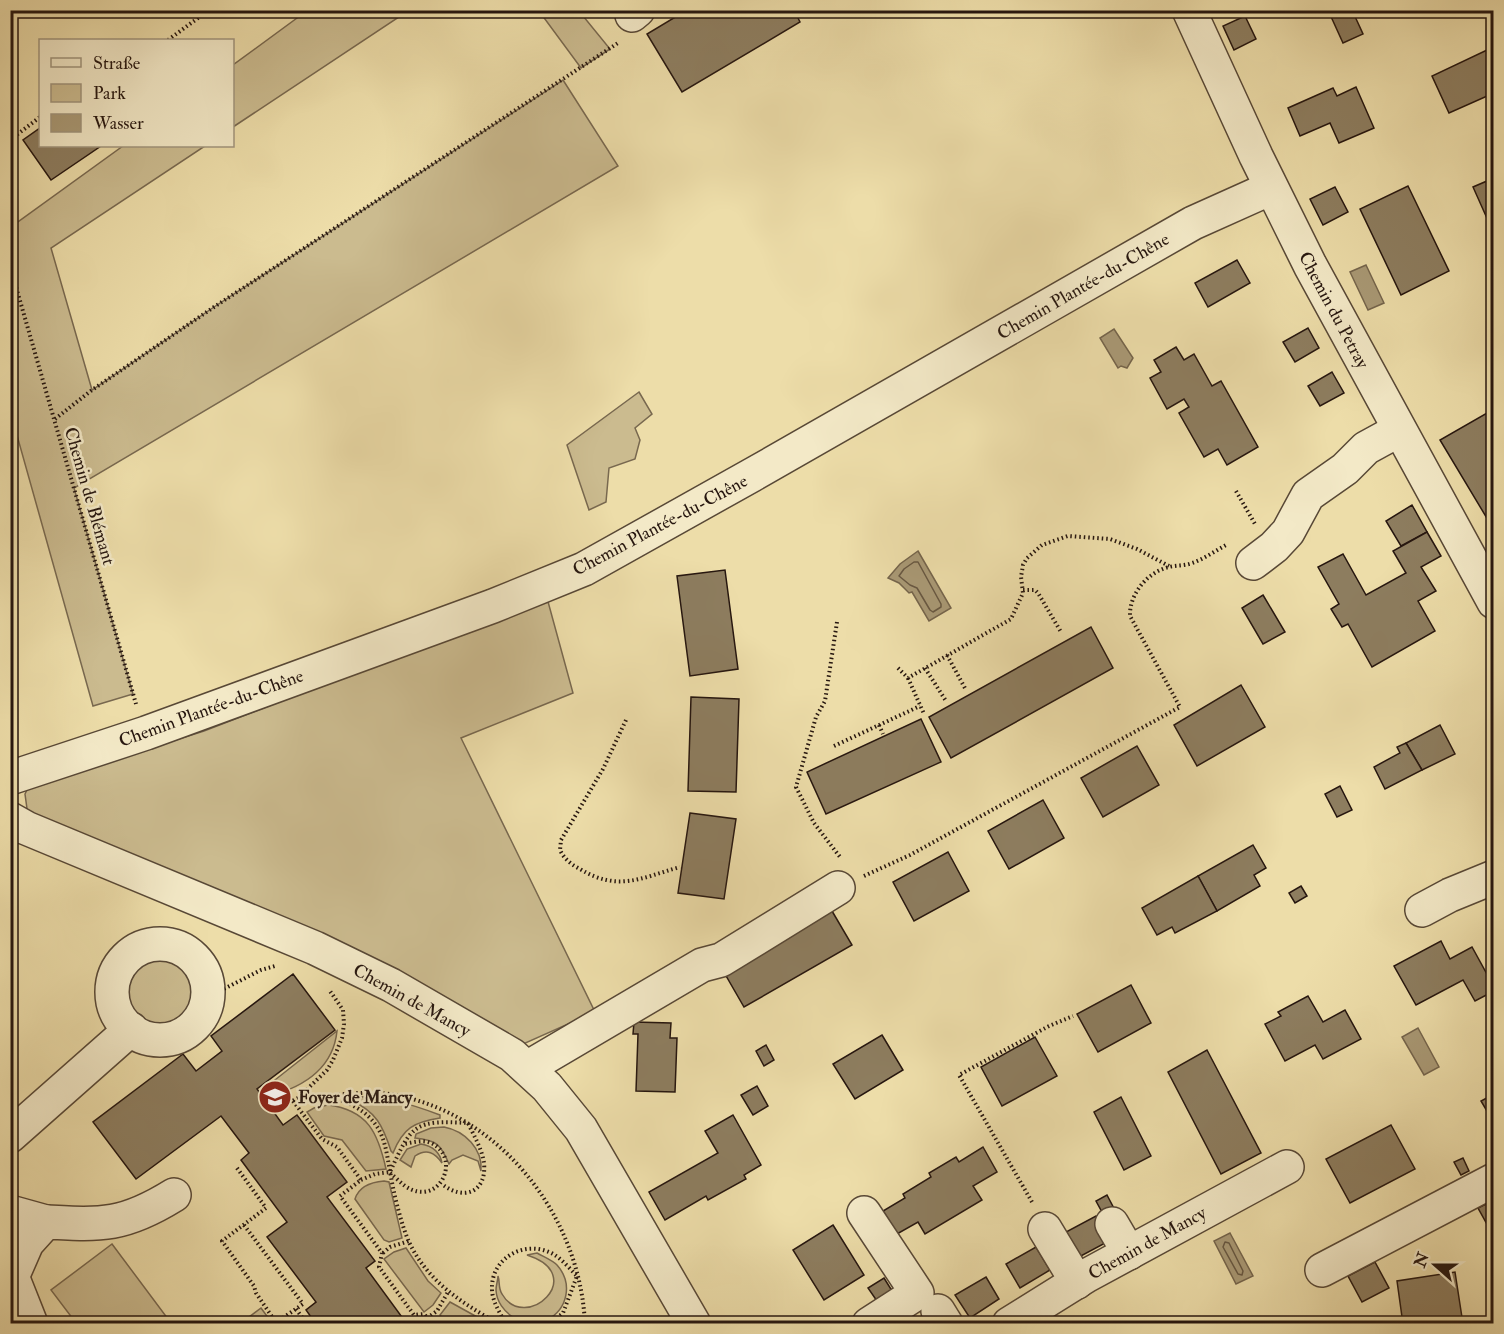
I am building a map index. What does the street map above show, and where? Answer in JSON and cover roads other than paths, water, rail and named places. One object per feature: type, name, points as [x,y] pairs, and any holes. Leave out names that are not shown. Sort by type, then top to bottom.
[{"type":"street","name":"Chemin du Petray","points":[[1189,10],[1271,188],[1310,265],[1494,602]]},
{"type":"street","name":"Chemin Plantée-du-Chêne","points":[[10,778],[146,733],[494,606],[593,564],[1193,223],[1271,188]]},
{"type":"street","points":[[1244,552],[1274,547],[1288,532],[1308,495],[1344,469],[1366,448],[1399,429]]},
{"type":"street","name":"Chemin de Mancy","points":[[10,819],[26,828],[334,957],[391,985],[512,1055],[563,1104],[581,1129],[694,1323]]},
{"type":"street","points":[[527,1068],[702,965],[721,960],[848,874]]},
{"type":"street","points":[[1422,910],[1450,895],[1494,877]]},
{"type":"street","points":[[153,944],[168,944],[190,955],[200,965],[206,976],[208,997],[198,1020],[189,1030],[164,1039],[151,1038],[131,1029],[114,1006],[112,993],[119,968],[128,956],[140,948],[153,944]]},
{"type":"street","points":[[10,1136],[131,1029]]},
{"type":"street","name":"Chemin de Mancy","points":[[1010,1323],[1128,1253],[1287,1167]]},
{"type":"street","points":[[1322,1269],[1494,1180]]},
{"type":"street","points":[[10,1212],[46,1222],[97,1224],[124,1220],[149,1210],[174,1195]]},
{"type":"street","points":[[864,1213],[916,1293],[869,1323]]},
{"type":"street","points":[[31,1323],[12,1273],[27,1243],[46,1222]]},
{"type":"street","points":[[1112,1224],[1128,1253]]},
{"type":"street","points":[[1045,1229],[1077,1282]]},
{"type":"water","points":[[1366,265],[1384,303],[1368,310],[1350,272]]},
{"type":"water","points":[[1114,329],[1133,358],[1127,368],[1121,366],[1118,368],[1100,338]]},
{"type":"water","points":[[918,551],[951,608],[929,621],[912,592],[909,593],[899,583],[888,578],[900,564]]},
{"type":"water","points":[[1418,1028],[1439,1067],[1424,1075],[1402,1037]]},
{"type":"water","points":[[1230,1233],[1253,1276],[1236,1284],[1214,1241]]},
{"type":"place","name":"Foyer de Mancy","points":[[275,1097]]}]
